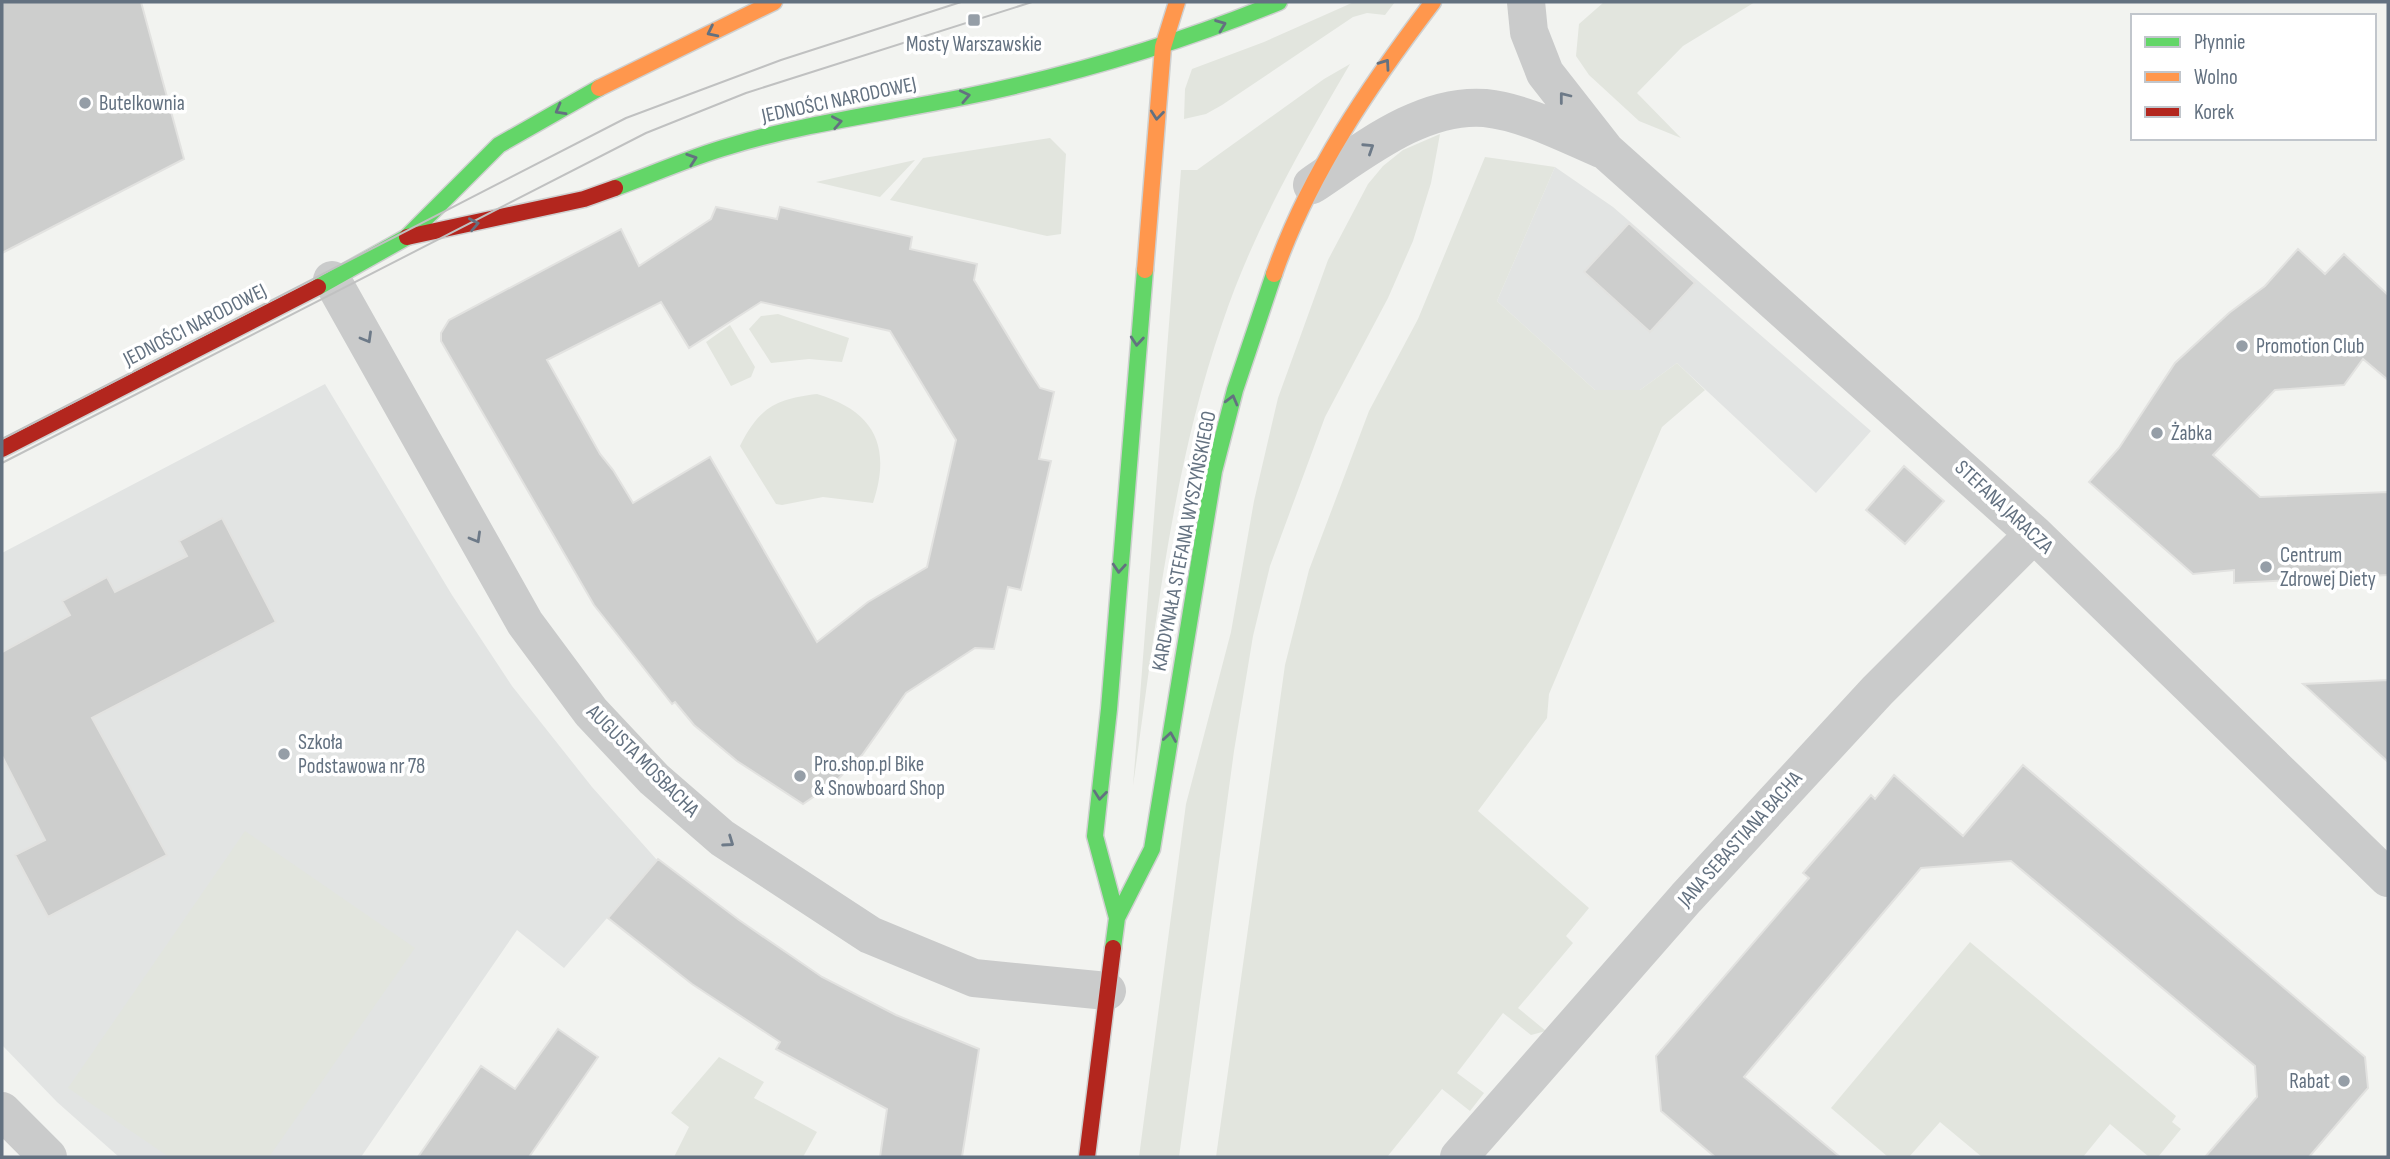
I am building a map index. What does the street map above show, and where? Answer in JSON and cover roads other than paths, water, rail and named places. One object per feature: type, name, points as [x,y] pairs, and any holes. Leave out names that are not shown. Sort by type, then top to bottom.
[{"type":"main road","name":"JEDNOŚCI NARODOWEJ","points":[[2,449],[332,279],[407,237],[499,145],[620,77],[774,2]]},
{"type":"main road","name":"KARDYNAŁA STEFANA WYSZYŃSKIEGO","points":[[1117,918],[1095,836],[1109,709],[1163,47],[1177,2]]},
{"type":"main road","name":"JEDNOŚCI NARODOWEJ","points":[[407,237],[584,199],[728,146],[775,134],[1031,82],[1163,47],[1279,2]]},
{"type":"main road","name":"KARDYNAŁA STEFANA WYSZYŃSKIEGO","points":[[1087,1157],[1117,918],[1152,849],[1214,471],[1235,390],[1278,264],[1312,185],[1376,77],[1433,2]]},
{"type":"street","name":"STEFANA JARACZA","points":[[1526,2],[1529,32],[1545,73],[1606,151],[1682,216],[2034,534],[2388,878]]},
{"type":"street","name":"STEFANA JARACZA","points":[[1312,185],[1385,138],[1445,111],[1495,111],[1553,128],[1606,151]]},
{"type":"street","name":"AUGUSTA MOSBACHA","points":[[332,279],[525,623],[614,739],[722,838],[870,935],[974,978],[1107,991]]},
{"type":"street","name":"JANA SEBASTIANA BACHA","points":[[1459,1157],[1686,898],[1877,691],[2034,534]]},
{"type":"street","points":[[2,1111],[48,1157]]},
{"type":"tram line","points":[[2,439],[626,118],[781,60],[961,2]]},
{"type":"tram line","points":[[2,463],[646,133],[746,93],[1032,2]]},
{"type":"place","name":"Mosty Warszawskie","points":[[974,20]]},
{"type":"place","name":"Butelkownia","points":[[85,103]]},
{"type":"place","name":"Promotion Club","points":[[2242,346]]},
{"type":"place","name":"Żabka","points":[[2157,433]]},
{"type":"place","name":"Centrum Zdrowej Diety","points":[[2266,567]]},
{"type":"place","name":"Szkoła Podstawowa nr 78","points":[[284,754]]},
{"type":"place","name":"Pro.shop.pl Bike & Snowboard Shop","points":[[800,776]]},
{"type":"place","name":"Rabat","points":[[2344,1081]]}]
